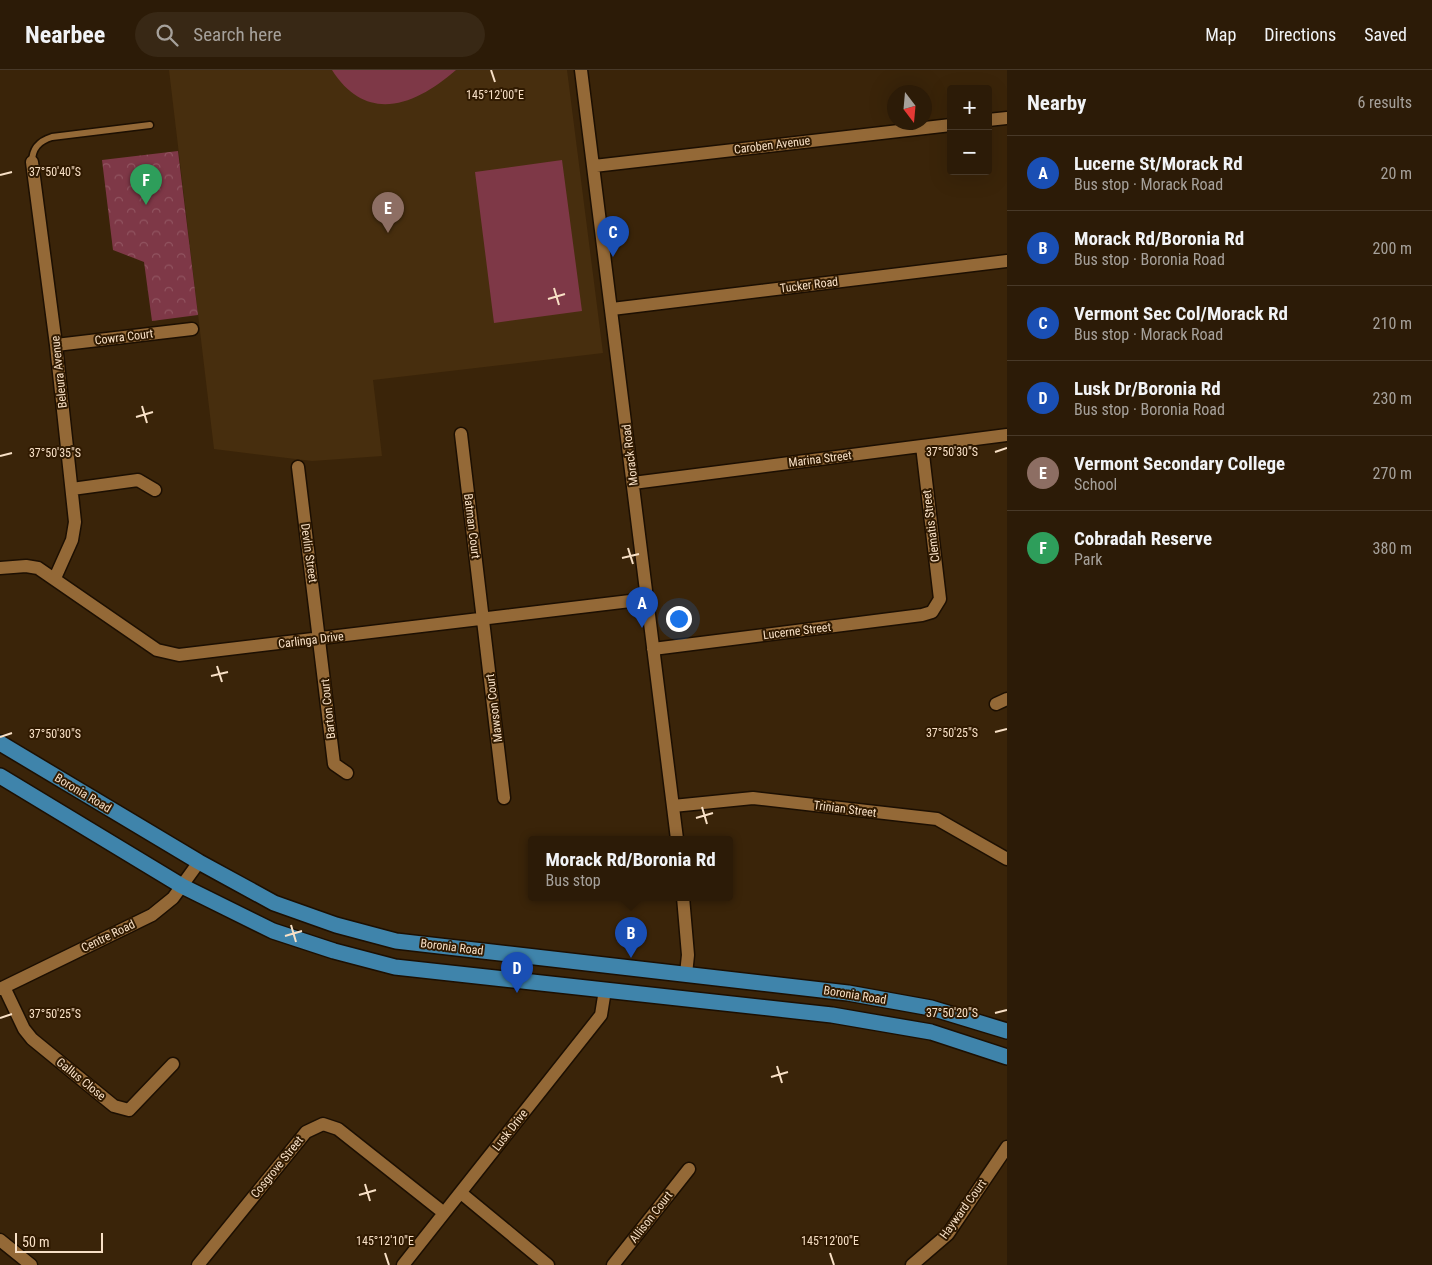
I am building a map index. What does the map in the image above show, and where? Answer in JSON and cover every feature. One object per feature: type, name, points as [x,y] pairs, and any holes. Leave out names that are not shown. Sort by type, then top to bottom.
[{"type":"main road","name":"Boronia Road","points":[[0,743],[199,862],[274,903],[336,925],[396,941],[848,993],[931,1008],[1007,1031]]},
{"type":"main road","name":"Boronia Road","points":[[0,776],[182,886],[273,931],[334,951],[395,966],[832,1015],[922,1031],[1007,1056]]},
{"type":"main road","points":[[605,990],[607,965]]},
{"type":"main road","points":[[682,999],[686,974]]},
{"type":"street","name":"Morack Road","points":[[581,70],[677,836]]},
{"type":"street","points":[[992,120],[1007,118]]},
{"type":"street","name":"Caroben Avenue","points":[[594,166],[947,125]]},
{"type":"street","name":"Beleura Avenue","points":[[32,162],[56,345],[75,522],[72,540],[55,578]]},
{"type":"street","name":"Tucker Road","points":[[612,309],[1007,261]]},
{"type":"street","name":"Cowra Court","points":[[56,345],[192,329]]},
{"type":"street","name":"Batman Court","points":[[461,434],[484,619]]},
{"type":"street","name":"Marina Street","points":[[633,484],[1007,435]]},
{"type":"street","name":"Clematis Street","points":[[922,446],[940,599],[938,606]]},
{"type":"street","name":"Devlin Street","points":[[298,467],[320,638]]},
{"type":"street","points":[[72,489],[138,480],[155,490]]},
{"type":"street","name":"Carlinga Drive","points":[[0,568],[26,566],[38,568],[157,650],[179,656],[647,599]]},
{"type":"street","name":"Lucerne Street","points":[[653,649],[922,615],[932,612],[938,606]]},
{"type":"street","name":"Mawson Court","points":[[484,619],[504,798]]},
{"type":"street","name":"Barton Court","points":[[320,638],[334,764],[347,773]]},
{"type":"street","name":"Trinian Street","points":[[673,806],[753,798],[937,819],[1007,859]]},
{"type":"street","name":"Centre Road","points":[[2,988],[167,906],[199,862]]},
{"type":"street","points":[[682,901],[688,954],[686,974]]},
{"type":"street","name":"Gallus Close","points":[[2,988],[24,1029],[32,1039],[114,1106],[129,1110],[173,1064]]},
{"type":"street","name":"Lusk Drive","points":[[403,1265],[602,1015],[605,990]]},
{"type":"street","name":"Cosgrove Street","points":[[198,1265],[306,1132],[324,1124],[338,1129],[444,1213]]},
{"type":"street","name":"Hayward Court","points":[[912,1265],[948,1234],[1007,1148]]},
{"type":"street","name":"Allison Court","points":[[613,1265],[689,1169]]},
{"type":"street","points":[[460,1193],[548,1265]]},
{"type":"street","points":[[0,1240],[31,1265]]},
{"type":"lane","points":[[32,162],[32,155],[38,143],[52,137],[150,126]]},
{"type":"shaded area","points":[[169,70],[567,70],[603,353],[373,380],[382,456],[312,461],[214,449]]},
{"type":"green space","points":[[332,70],[456,70],[425,92],[408,100],[392,104],[376,103],[361,98],[346,87]]},
{"type":"green space","points":[[178,151],[198,315],[152,321],[144,262],[113,250],[102,160]]},
{"type":"green space","points":[[562,160],[582,311],[494,323],[475,172]]},
{"type":"place","name":"Cobradah Reserve","points":[[146,205]]},
{"type":"place","name":"Vermont Secondary College","points":[[388,233]]},
{"type":"place","name":"Vermont Sec Col/Morack Rd","points":[[613,257]]},
{"type":"place","name":"Lucerne St/Morack Rd","points":[[642,628]]},
{"type":"place","name":"Morack Rd/Boronia Rd","points":[[631,958]]},
{"type":"place","name":"Lusk Dr/Boronia Rd","points":[[517,993]]}]
